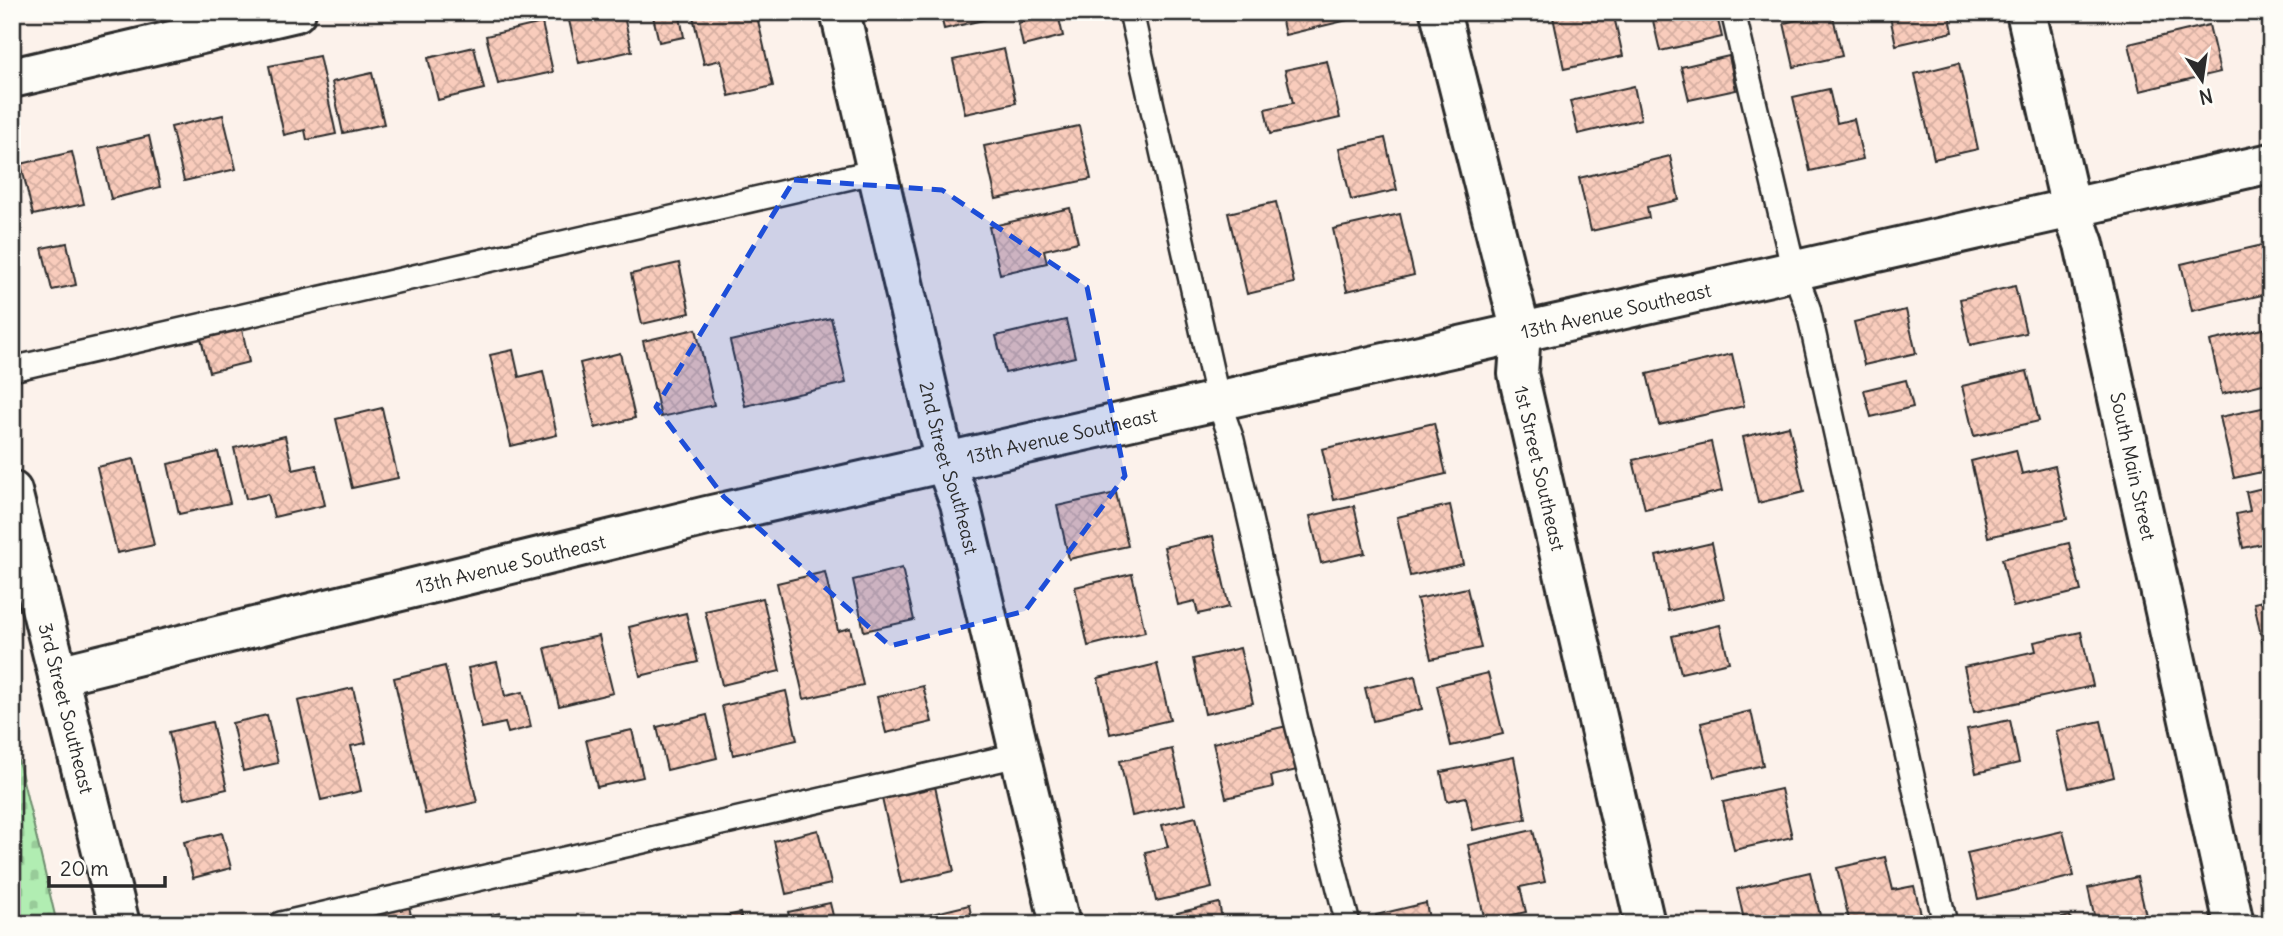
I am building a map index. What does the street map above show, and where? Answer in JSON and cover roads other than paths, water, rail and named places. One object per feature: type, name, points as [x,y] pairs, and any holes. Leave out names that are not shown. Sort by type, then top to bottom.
[{"type":"street","points":[[12,78],[296,12]]},
{"type":"street","name":"2nd Street Southeast","points":[[840,12],[945,463],[960,503],[1060,924]]},
{"type":"street","name":"1st Street Southeast","points":[[1440,12],[1521,332],[1518,374],[1645,924]]},
{"type":"street","name":"South Main Street","points":[[2026,12],[2071,208],[2087,257],[2234,924]]},
{"type":"street","name":"13th Avenue Southeast","points":[[58,675],[707,516],[2271,163]]},
{"type":"street","name":"3rd Street Southeast","points":[[12,491],[120,924]]},
{"type":"lane","points":[[1131,12],[1218,401],[1233,440],[1296,720],[1348,924]]},
{"type":"lane","points":[[1733,12],[1794,271],[1808,308],[1945,924]]},
{"type":"lane","points":[[12,369],[877,171]]},
{"type":"lane","points":[[282,924],[1018,755]]}]
